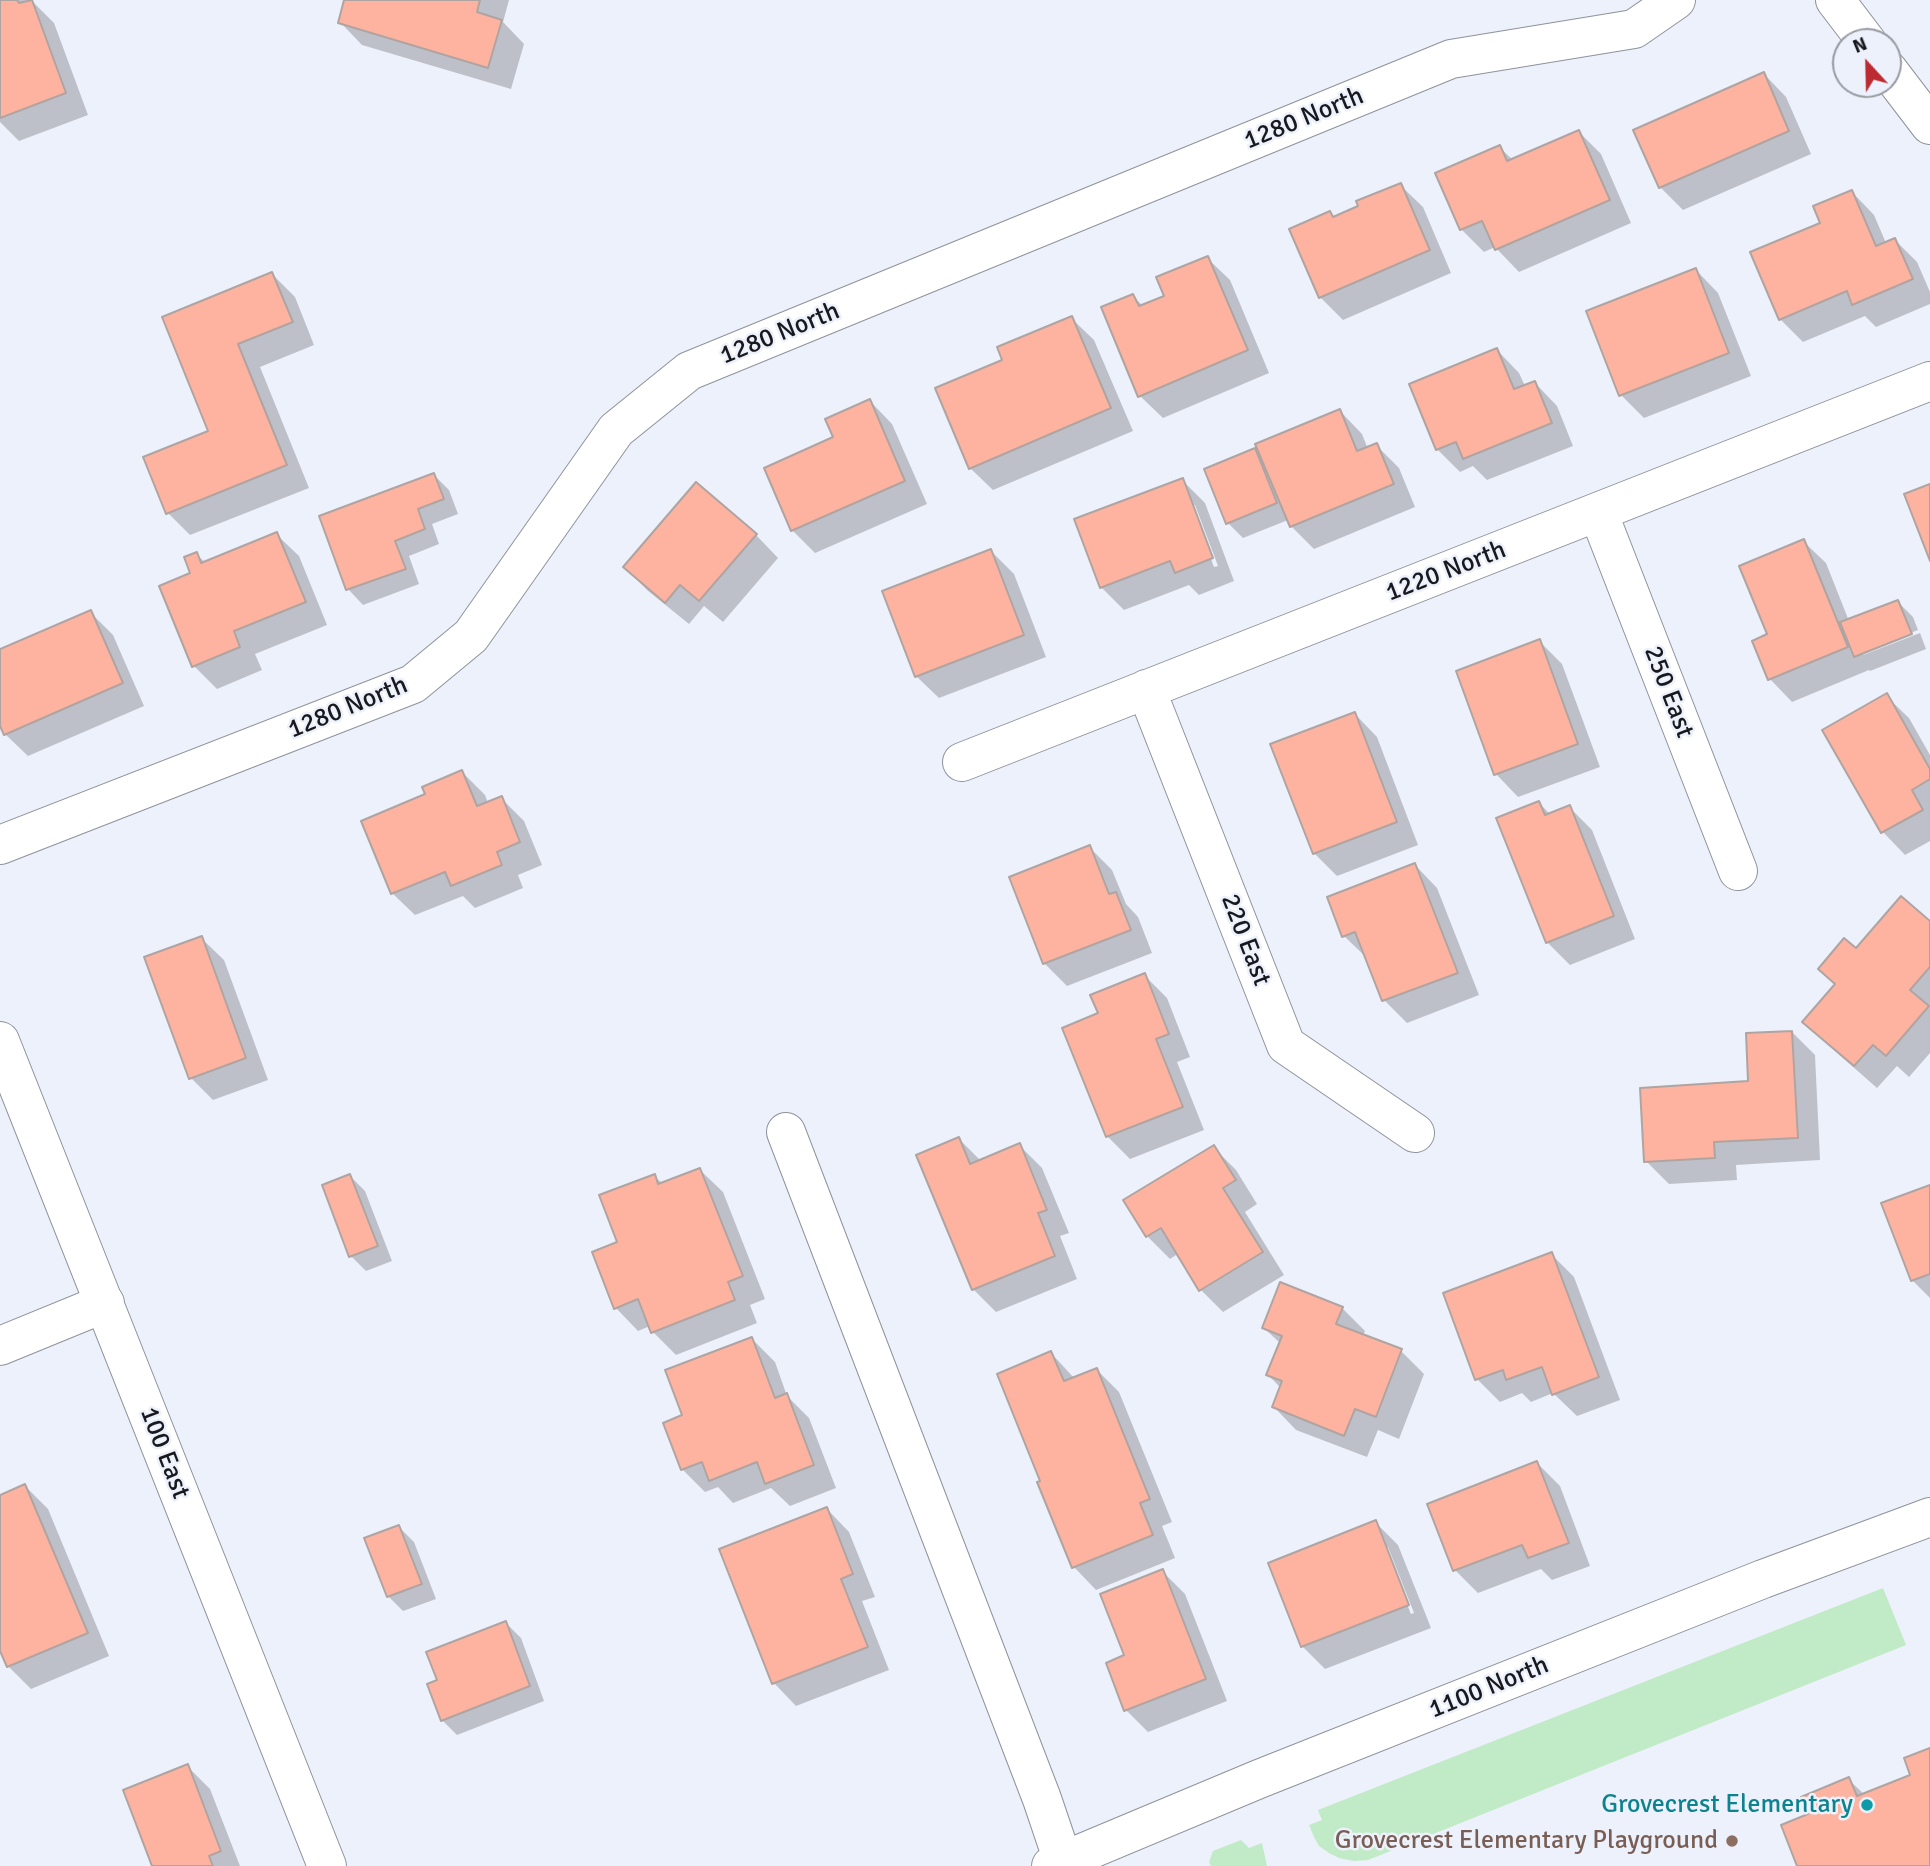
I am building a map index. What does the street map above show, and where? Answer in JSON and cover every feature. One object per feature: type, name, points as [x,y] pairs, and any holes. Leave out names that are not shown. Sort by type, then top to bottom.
[{"type":"street","name":"1280 North","points":[[0,845],[412,684],[471,636],[616,430],[689,371],[1451,59],[1634,29],[1676,0]]},
{"type":"street","points":[[1835,0],[1856,28]]},
{"type":"street","points":[[1902,88],[1930,125]]},
{"type":"street","name":"1220 North","points":[[962,762],[1930,381]]},
{"type":"street","name":"250 East","points":[[1598,512],[1738,871]]},
{"type":"street","name":"220 East","points":[[1146,689],[1286,1045],[1415,1133]]},
{"type":"street","name":"100 East","points":[[0,1041],[327,1866]]},
{"type":"street","points":[[786,1132],[1037,1787],[1057,1863]]},
{"type":"street","points":[[0,1346],[105,1303]]},
{"type":"street","name":"1100 North","points":[[1057,1863],[1259,1779],[1737,1590],[1930,1517]]},
{"type":"green space","points":[[1883,1588],[1906,1645],[1368,1860],[1339,1858],[1319,1846],[1314,1837],[1309,1825],[1322,1820],[1318,1810]]},
{"type":"green space","points":[[1241,1840],[1249,1848],[1262,1843],[1267,1866],[1211,1866],[1209,1862],[1213,1851]]},
{"type":"building","points":[[0,0],[17,0],[19,3],[32,0],[66,93],[0,118]]},
{"type":"building","points":[[344,0],[480,0],[477,12],[502,20],[488,68],[338,23]]},
{"type":"building","points":[[1764,72],[1789,131],[1659,188],[1633,130]]},
{"type":"building","points":[[1579,130],[1610,200],[1495,250],[1482,221],[1460,230],[1435,173],[1500,145],[1507,161]]},
{"type":"building","points":[[1401,183],[1430,250],[1319,298],[1289,229],[1330,211],[1333,217],[1358,206],[1356,201]]},
{"type":"building","points":[[1852,190],[1876,246],[1895,238],[1913,279],[1852,305],[1847,291],[1779,320],[1750,252],[1820,223],[1813,206]]},
{"type":"building","points":[[1208,256],[1248,350],[1138,397],[1101,307],[1133,294],[1139,306],[1164,296],[1156,277]]},
{"type":"building","points":[[1696,268],[1729,353],[1619,396],[1586,311]]},
{"type":"building","points":[[272,272],[293,322],[238,344],[287,465],[166,514],[143,457],[208,431],[162,317]]},
{"type":"building","points":[[1072,316],[1111,408],[969,469],[935,388],[1002,360],[997,347]]},
{"type":"building","points":[[1497,348],[1514,389],[1535,381],[1552,423],[1463,459],[1456,442],[1436,450],[1409,384]]},
{"type":"building","points":[[870,399],[905,481],[791,531],[764,468],[833,437],[825,419]]},
{"type":"building","points":[[1340,409],[1357,451],[1377,443],[1394,484],[1290,527],[1255,444]]},
{"type":"building","points":[[1255,448],[1277,503],[1226,524],[1204,469]]},
{"type":"building","points":[[434,473],[444,499],[418,509],[425,529],[395,541],[406,569],[346,590],[319,516]]},
{"type":"building","points":[[1183,478],[1213,558],[1175,573],[1170,561],[1100,588],[1074,519]]},
{"type":"building","points":[[696,482],[757,534],[699,601],[680,585],[665,603],[623,567]]},
{"type":"building","points":[[1930,484],[1930,561],[1904,494]]},
{"type":"building","points":[[277,532],[306,602],[234,631],[240,647],[192,667],[159,586],[190,573],[184,557],[197,552],[201,563]]},
{"type":"building","points":[[1804,539],[1848,647],[1768,680],[1752,641],[1767,634],[1739,566]]},
{"type":"building","points":[[991,549],[1024,635],[915,677],[882,591]]},
{"type":"building","points":[[1898,600],[1912,634],[1854,657],[1840,622]]},
{"type":"building","points":[[91,610],[123,683],[4,735],[0,726],[0,649]]},
{"type":"building","points":[[1540,639],[1578,744],[1494,775],[1456,671]]},
{"type":"building","points":[[1887,693],[1930,769],[1930,779],[1912,790],[1923,810],[1881,833],[1822,730]]},
{"type":"building","points":[[1355,712],[1397,822],[1313,854],[1270,744]]},
{"type":"building","points":[[462,770],[477,806],[502,796],[520,842],[497,852],[502,865],[451,886],[445,872],[391,894],[361,821],[425,794],[422,787]]},
{"type":"building","points":[[1539,801],[1545,815],[1570,805],[1614,916],[1546,943],[1496,818]]},
{"type":"building","points":[[1090,845],[1109,894],[1116,892],[1131,930],[1043,964],[1009,877]]},
{"type":"building","points":[[1415,863],[1458,973],[1382,1001],[1355,932],[1342,937],[1327,897]]},
{"type":"building","points":[[1901,896],[1930,921],[1930,967],[1910,990],[1929,1006],[1886,1056],[1873,1045],[1854,1066],[1802,1022],[1835,984],[1818,969],[1844,938],[1856,948]]},
{"type":"building","points":[[202,936],[246,1058],[189,1079],[144,957]]},
{"type":"building","points":[[1145,973],[1169,1034],[1156,1039],[1183,1107],[1106,1137],[1062,1028],[1098,1013],[1090,995]]},
{"type":"building","points":[[1792,1031],[1798,1138],[1714,1142],[1715,1158],[1644,1162],[1640,1088],[1748,1081],[1746,1033]]},
{"type":"building","points":[[959,1137],[970,1164],[1020,1143],[1047,1210],[1038,1213],[1055,1256],[972,1290],[916,1155]]},
{"type":"building","points":[[1214,1145],[1236,1180],[1223,1188],[1263,1252],[1199,1291],[1161,1228],[1146,1237],[1123,1200]]},
{"type":"building","points":[[700,1168],[743,1276],[728,1282],[735,1300],[651,1333],[638,1299],[614,1309],[592,1252],[617,1242],[599,1195],[655,1174],[658,1184]]},
{"type":"building","points":[[350,1174],[378,1246],[349,1257],[322,1185]]},
{"type":"building","points":[[1930,1185],[1930,1274],[1911,1281],[1881,1203]]},
{"type":"building","points":[[1552,1252],[1599,1377],[1552,1395],[1542,1367],[1506,1380],[1503,1370],[1475,1380],[1443,1293]]},
{"type":"building","points":[[1280,1282],[1343,1307],[1336,1324],[1402,1349],[1376,1417],[1355,1409],[1344,1436],[1272,1407],[1282,1381],[1266,1375],[1282,1336],[1262,1328]]},
{"type":"building","points":[[752,1337],[775,1398],[787,1393],[814,1465],[765,1484],[757,1462],[709,1481],[702,1462],[681,1470],[663,1423],[682,1415],[665,1370]]},
{"type":"building","points":[[1051,1351],[1064,1381],[1097,1368],[1150,1499],[1140,1503],[1153,1535],[1072,1568],[997,1374]]},
{"type":"building","points":[[1537,1461],[1569,1543],[1528,1558],[1522,1545],[1453,1571],[1427,1504]]},
{"type":"building","points":[[25,1484],[88,1633],[7,1667],[0,1651],[0,1495]]},
{"type":"building","points":[[827,1507],[853,1574],[841,1579],[868,1647],[772,1684],[719,1549]]},
{"type":"building","points":[[1376,1520],[1409,1605],[1301,1647],[1268,1563]]},
{"type":"building","points":[[399,1525],[422,1584],[387,1597],[364,1538]]},
{"type":"building","points":[[1163,1569],[1206,1679],[1124,1711],[1106,1663],[1124,1655],[1100,1594]]},
{"type":"building","points":[[506,1621],[530,1686],[441,1721],[427,1684],[437,1680],[426,1652]]},
{"type":"building","name":"Grovecrest Elementary","points":[[1930,1748],[1930,1866],[1797,1866],[1781,1825],[1808,1814],[1801,1797],[1849,1777],[1857,1796],[1910,1775],[1904,1758]]},
{"type":"building","points":[[188,1764],[221,1851],[209,1856],[213,1866],[152,1866],[123,1790]]},
{"type":"place","name":"Grovecrest Elementary","points":[[1867,1805]]},
{"type":"place","name":"Grovecrest Elementary Playground","points":[[1732,1841]]}]
